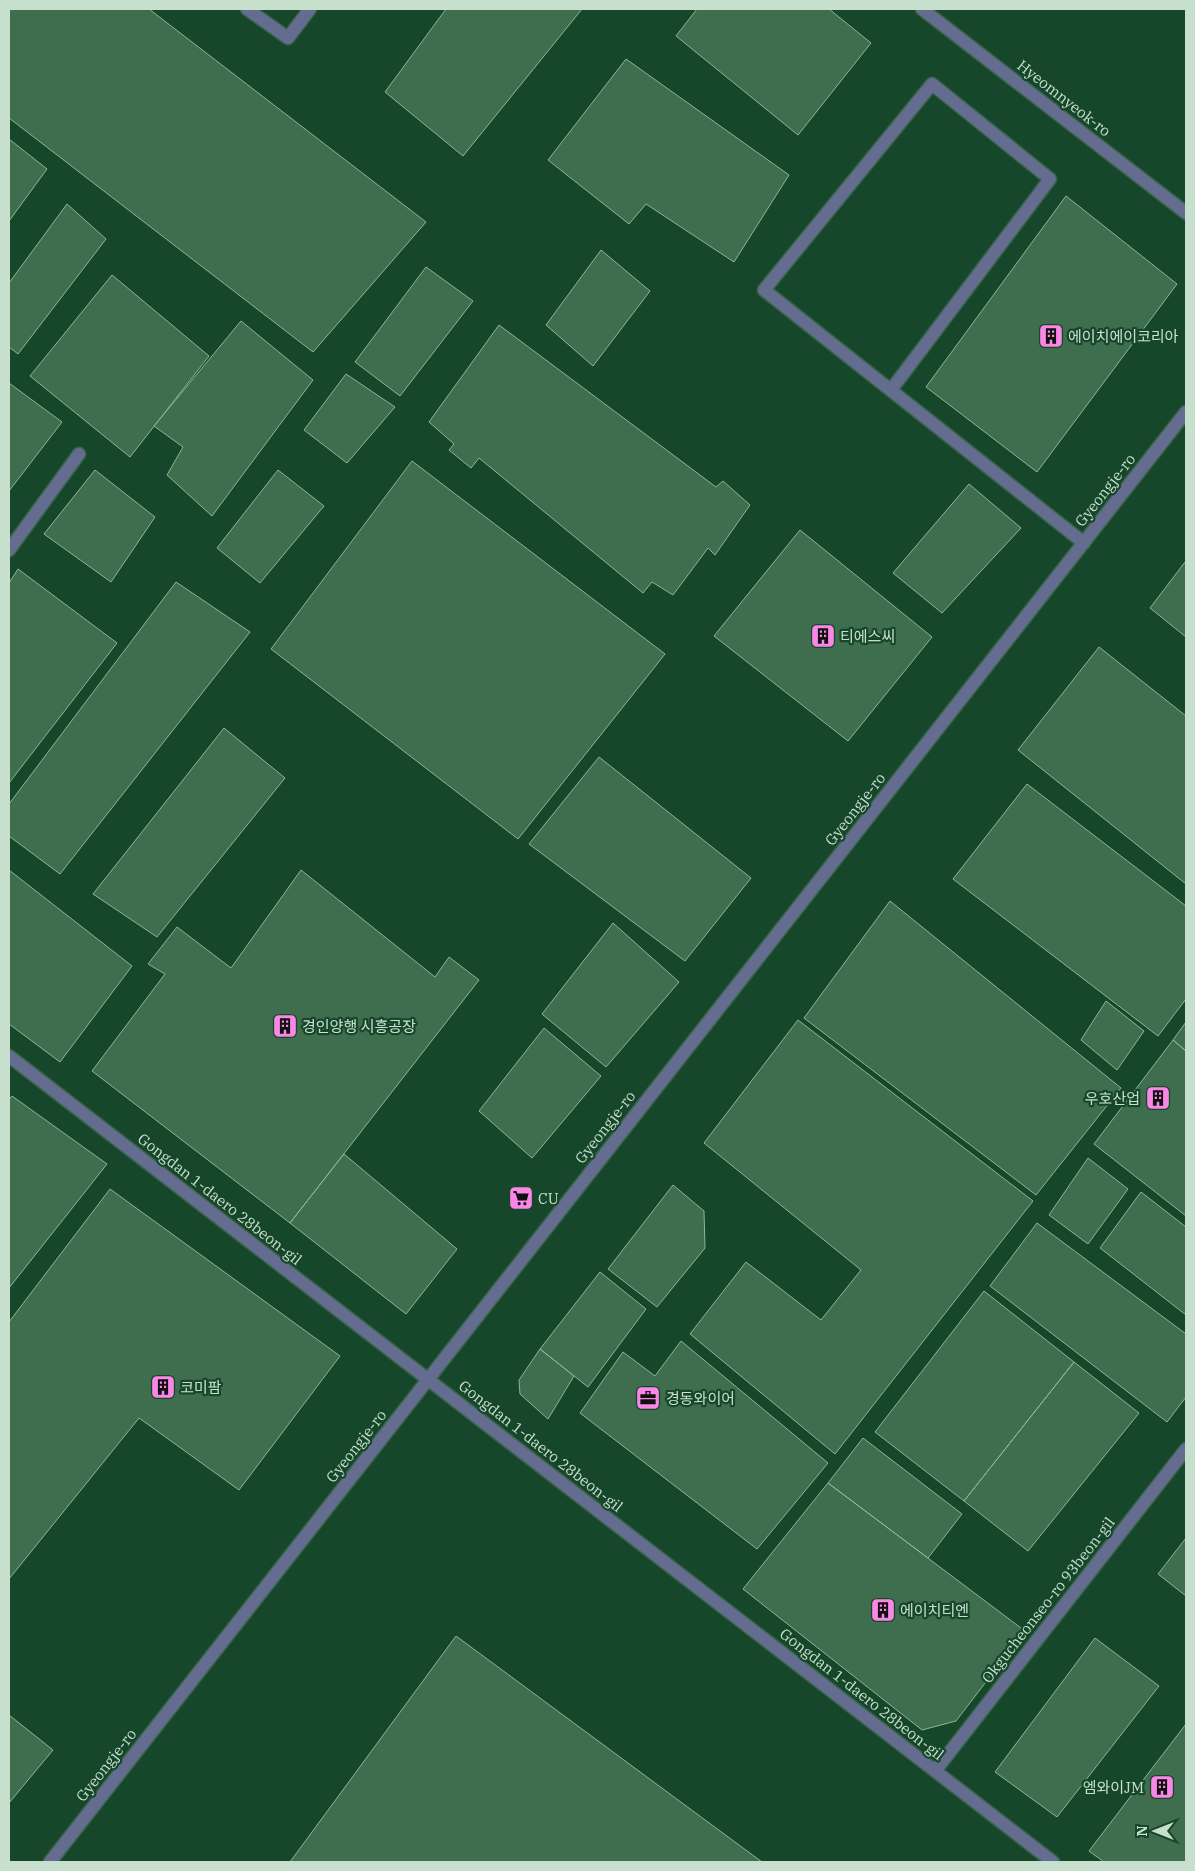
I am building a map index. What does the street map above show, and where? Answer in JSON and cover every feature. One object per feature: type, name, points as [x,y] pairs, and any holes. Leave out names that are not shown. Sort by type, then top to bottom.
[{"type":"street","points":[[247,9],[288,38],[310,9]]},
{"type":"street","name":"Hyeomnyeok-ro","points":[[922,9],[1186,213]]},
{"type":"street","points":[[891,390],[1050,179],[932,84],[764,290],[1084,543]]},
{"type":"street","name":"Gyeongje-ro","points":[[50,1862],[1186,412]]},
{"type":"street","points":[[9,550],[79,454]]},
{"type":"street","name":"Gongdan 1-daero 28beon-gil","points":[[9,1056],[1053,1862]]},
{"type":"street","name":"Okgucheonseo-ro 93beon-gil","points":[[935,1771],[1186,1449]]},
{"type":"building","points":[[9,9],[149,9],[426,222],[313,352],[9,118]]},
{"type":"building","points":[[446,9],[582,9],[463,156],[385,92]]},
{"type":"building","points":[[697,9],[829,9],[871,43],[798,135],[676,36]]},
{"type":"building","points":[[626,59],[789,175],[734,262],[646,204],[629,224],[548,160]]},
{"type":"building","points":[[9,139],[47,169],[9,221]]},
{"type":"building","name":"에이치에이코리아","points":[[1066,196],[1177,284],[1037,472],[926,387]]},
{"type":"building","points":[[67,204],[106,239],[18,354],[9,347],[9,283]]},
{"type":"building","points":[[601,250],[650,291],[593,366],[546,325]]},
{"type":"building","points":[[426,267],[473,301],[400,396],[355,362]]},
{"type":"building","points":[[112,275],[209,356],[130,457],[30,376]]},
{"type":"building","points":[[241,321],[313,380],[212,516],[167,475],[183,447],[154,426]]},
{"type":"building","points":[[499,325],[716,487],[723,481],[750,505],[715,555],[708,548],[673,595],[652,582],[643,593],[479,458],[471,468],[449,450],[454,444],[429,422]]},
{"type":"building","points":[[346,374],[395,407],[347,463],[304,430]]},
{"type":"building","points":[[9,383],[62,422],[9,491]]},
{"type":"building","points":[[412,461],[665,654],[518,839],[271,649]]},
{"type":"building","points":[[95,470],[155,517],[111,582],[44,534]]},
{"type":"building","points":[[278,470],[324,506],[260,583],[217,548]]},
{"type":"building","points":[[969,484],[1021,528],[942,613],[893,573]]},
{"type":"building","name":"티에스씨","points":[[800,530],[932,637],[848,741],[714,636]]},
{"type":"building","points":[[1186,563],[1186,637],[1150,608]]},
{"type":"building","points":[[18,569],[117,643],[9,783],[9,583]]},
{"type":"building","points":[[176,582],[250,632],[60,874],[9,836],[9,804]]},
{"type":"building","points":[[1099,647],[1186,716],[1186,884],[1018,750]]},
{"type":"building","points":[[224,728],[285,778],[157,937],[93,894]]},
{"type":"building","points":[[599,757],[751,878],[685,961],[529,844]]},
{"type":"building","points":[[1027,784],[1186,906],[1186,999],[1158,1036],[953,879]]},
{"type":"building","points":[[9,870],[132,966],[60,1062],[9,1024]]},
{"type":"building","name":"경인양행 시흥공장","points":[[301,870],[435,977],[449,957],[479,980],[290,1223],[92,1071],[165,974],[148,964],[177,927],[231,968]]},
{"type":"building","points":[[890,901],[1121,1088],[1036,1195],[804,1018]]},
{"type":"building","points":[[613,923],[679,982],[606,1067],[542,1014]]},
{"type":"building","points":[[1106,1001],[1144,1031],[1117,1070],[1081,1040]]},
{"type":"building","points":[[798,1020],[1033,1201],[835,1454],[690,1334],[746,1262],[821,1320],[861,1270],[704,1143]]},
{"type":"building","points":[[1186,1022],[1186,1051],[1173,1040]]},
{"type":"building","points":[[544,1028],[601,1076],[532,1158],[479,1111]]},
{"type":"building","name":"우호산업","points":[[1173,1040],[1186,1051],[1186,1216],[1094,1144]]},
{"type":"building","points":[[12,1096],[107,1164],[9,1288],[9,1100]]},
{"type":"building","points":[[344,1154],[457,1249],[406,1314],[290,1223]]},
{"type":"building","points":[[1088,1158],[1128,1189],[1088,1244],[1049,1215]]},
{"type":"building","points":[[673,1185],[704,1211],[705,1248],[657,1307],[608,1269]]},
{"type":"building","name":"코미팜","points":[[110,1189],[340,1356],[239,1490],[139,1418],[9,1579],[9,1322]]},
{"type":"building","points":[[1141,1192],[1186,1227],[1186,1315],[1100,1248]]},
{"type":"building","points":[[1037,1223],[1186,1334],[1186,1397],[1167,1422],[990,1286]]},
{"type":"building","points":[[600,1272],[646,1309],[588,1387],[540,1349]]},
{"type":"building","points":[[984,1291],[1074,1362],[964,1501],[875,1432]]},
{"type":"building","points":[[681,1341],[828,1463],[757,1549],[580,1413],[623,1352],[655,1376]]},
{"type":"building","points":[[540,1349],[574,1376],[548,1419],[520,1394],[519,1380]]},
{"type":"building","points":[[1074,1362],[1139,1413],[1028,1551],[964,1501]]},
{"type":"building","points":[[863,1438],[962,1514],[928,1558],[828,1483]]},
{"type":"building","name":"에이치티엔","points":[[828,1483],[1025,1631],[956,1721],[922,1730],[743,1589]]},
{"type":"building","points":[[1186,1538],[1186,1596],[1158,1574]]},
{"type":"building","points":[[456,1636],[762,1862],[290,1862]]},
{"type":"building","points":[[1095,1638],[1159,1686],[1057,1817],[995,1772]]},
{"type":"building","points":[[9,1715],[53,1750],[9,1803]]},
{"type":"building","name":"엠와이JM","points":[[1186,1724],[1186,1862],[1104,1862],[1089,1851]]},
{"type":"place","name":"에이치에이코리아","points":[[1051,336]]},
{"type":"place","name":"티에스씨","points":[[823,636]]},
{"type":"place","name":"경인양행 시흥공장","points":[[285,1026]]},
{"type":"place","name":"우호산업","points":[[1158,1098]]},
{"type":"place","name":"CU","points":[[521,1198]]},
{"type":"place","name":"코미팜","points":[[163,1387]]},
{"type":"place","name":"경동와이어","points":[[648,1398]]},
{"type":"place","name":"에이치티엔","points":[[883,1610]]},
{"type":"place","name":"엠와이JM","points":[[1162,1787]]}]
